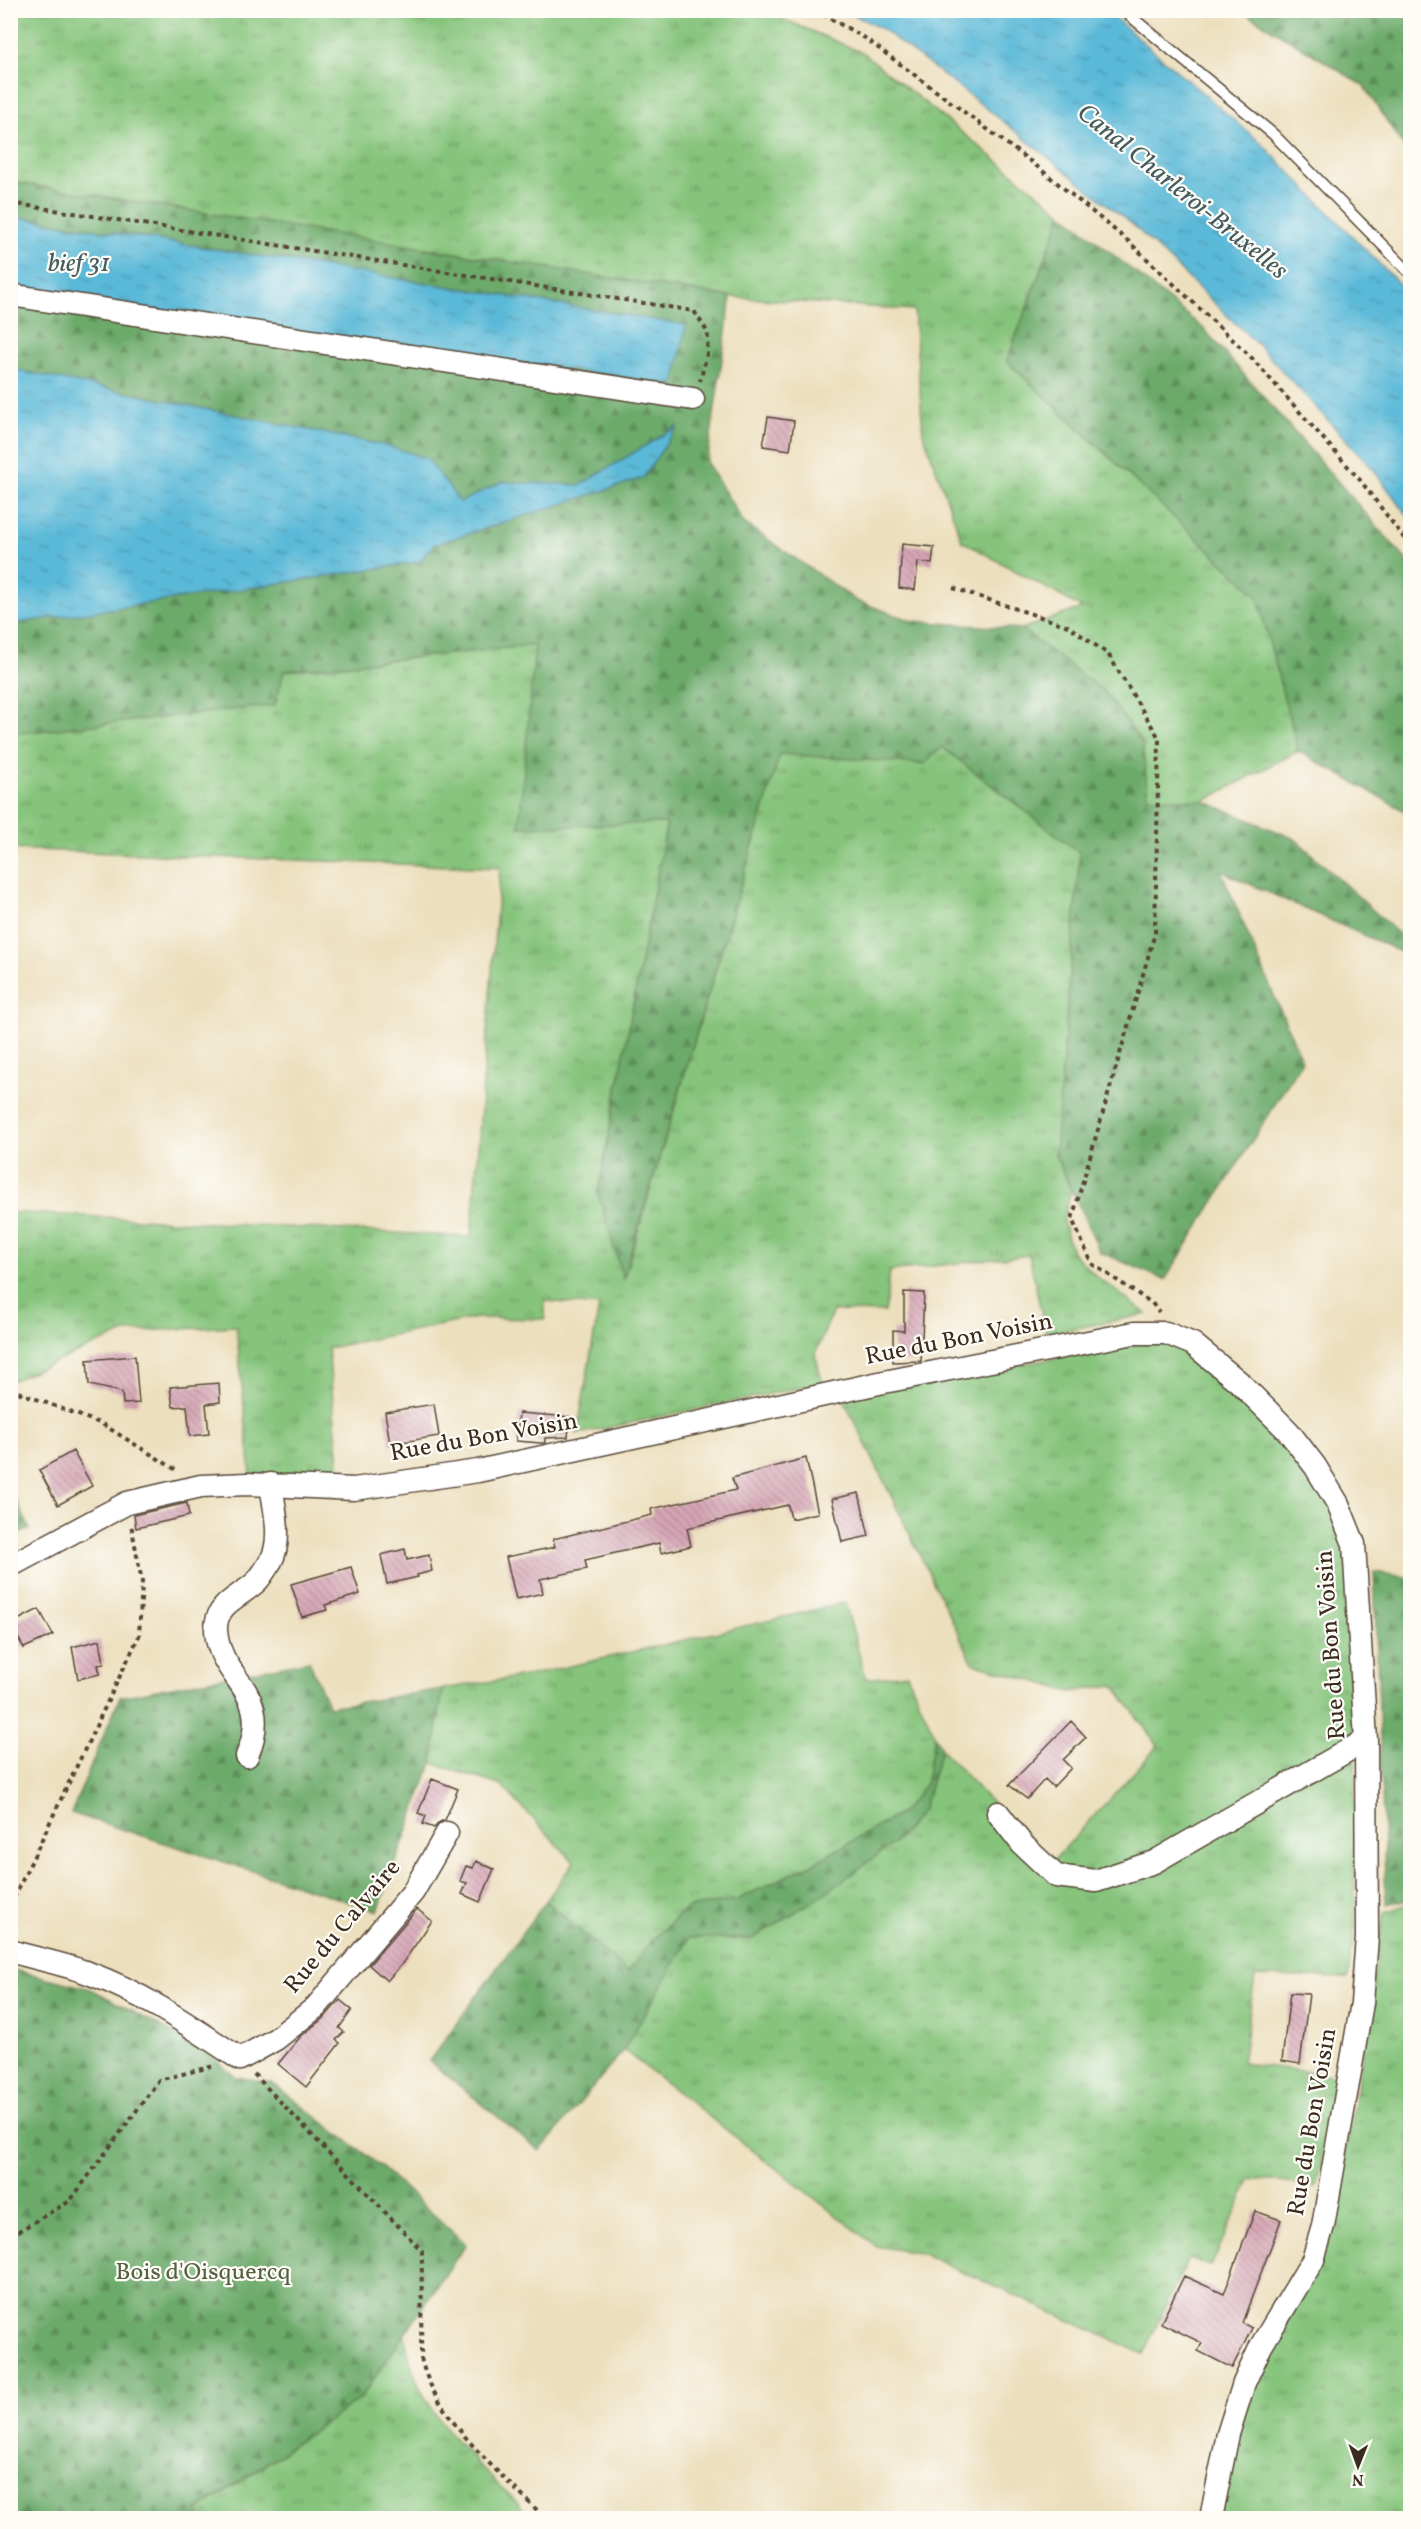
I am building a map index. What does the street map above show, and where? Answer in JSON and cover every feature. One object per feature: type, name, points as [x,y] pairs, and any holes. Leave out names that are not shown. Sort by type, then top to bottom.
[{"type":"street","points":[[10,295],[693,399]]},
{"type":"street","name":"Rue du Bon Voisin","points":[[10,1566],[127,1503],[201,1486],[272,1484],[354,1489],[478,1471],[879,1383],[1134,1333],[1166,1332],[1193,1344],[1239,1382],[1288,1431],[1315,1466],[1338,1504],[1354,1544],[1366,1740],[1367,1937],[1362,2003],[1323,2226],[1313,2260],[1261,2346],[1244,2383],[1228,2434],[1211,2518]]},
{"type":"street","points":[[247,1756],[255,1725],[254,1704],[218,1642],[216,1628],[220,1611],[233,1597],[257,1581],[272,1559],[277,1532],[272,1484]]},
{"type":"street","points":[[998,1814],[1022,1844],[1056,1876],[1096,1881],[1154,1862],[1366,1740]]},
{"type":"street","name":"Rue du Calvaire","points":[[240,2060],[276,2039],[316,2007],[413,1892],[447,1833]]},
{"type":"street","points":[[10,1951],[91,1973],[122,1987],[158,2006],[240,2060]]},
{"type":"lane","points":[[1123,10],[1273,134],[1410,273]]},
{"type":"path","points":[[815,10],[874,45],[1034,164],[1127,240],[1250,356],[1360,480],[1410,546]]},
{"type":"path","points":[[10,203],[694,311],[708,333],[707,354],[693,399]]},
{"type":"path","points":[[953,588],[1068,626],[1108,654],[1159,738],[1155,933],[1072,1219],[1092,1264],[1152,1303],[1162,1317],[1166,1332]]},
{"type":"path","points":[[10,1389],[102,1424],[201,1486]]},
{"type":"path","points":[[10,1906],[139,1636],[142,1582],[127,1503]]},
{"type":"path","points":[[10,2236],[70,2201],[159,2080],[240,2060],[422,2251],[421,2358],[424,2371],[458,2431],[545,2518]]},
{"type":"green space","points":[[762,10],[863,53],[1062,213],[1007,361],[1258,595],[1298,751],[1204,801],[1148,797],[1142,743],[1105,692],[1021,629],[1082,608],[962,541],[923,433],[914,310],[731,297],[11,182],[10,11]]},
{"type":"green space","points":[[1242,11],[1410,11],[1410,156],[1363,85]]},
{"type":"green space","points":[[11,182],[731,297],[707,463],[744,523],[857,601],[913,621],[1021,629],[1105,692],[1142,743],[1148,797],[1204,801],[1295,839],[1410,944],[1410,956],[1221,871],[1302,1061],[1165,1280],[1100,1252],[1055,1154],[1080,853],[942,747],[924,764],[780,754],[623,1279],[598,1193],[667,823],[519,827],[535,645],[284,671],[275,705],[11,734],[11,624],[419,562],[433,545],[643,478],[677,427],[580,485],[502,482],[460,502],[426,458],[387,446],[11,369],[10,289],[674,385],[686,325],[11,216]]},
{"type":"green space","points":[[1062,213],[1203,328],[1410,564],[1410,814],[1298,751],[1257,595],[1007,361]]},
{"type":"green space","points":[[536,645],[519,827],[667,822],[598,1193],[624,1278],[780,753],[923,764],[942,747],[1080,853],[1055,1154],[1071,1191],[1063,1221],[1072,1252],[1097,1277],[1147,1314],[1046,1334],[1029,1255],[890,1271],[885,1312],[833,1311],[815,1355],[823,1383],[577,1434],[599,1306],[545,1301],[545,1319],[476,1318],[328,1348],[340,1475],[251,1475],[236,1326],[125,1332],[11,1381],[10,1212],[471,1237],[500,868],[11,849],[11,734],[275,705],[283,671]]},
{"type":"green space","points":[[1160,1340],[1179,1345],[1255,1409],[1327,1496],[1352,1557],[1355,1616],[1355,1928],[1348,1978],[1255,1976],[1242,2063],[1339,2076],[1316,2187],[1251,2178],[1211,2266],[1188,2259],[1143,2354],[924,2254],[876,2246],[617,2045],[689,1938],[752,1939],[818,1898],[898,1840],[923,1809],[941,1749],[993,1804],[1054,1860],[1158,1746],[1114,1685],[1071,1692],[973,1663],[842,1396]]},
{"type":"green space","points":[[10,1488],[30,1529],[11,1537],[10,1537]]},
{"type":"green space","points":[[1374,1572],[1410,1578],[1410,1899],[1386,1904]]},
{"type":"green space","points":[[845,1603],[866,1679],[907,1674],[935,1736],[925,1785],[903,1812],[814,1863],[737,1900],[687,1908],[651,1941],[628,1973],[546,1901],[574,1862],[502,1786],[432,1763],[443,1689],[531,1675]]},
{"type":"green space","points":[[309,1661],[329,1707],[443,1689],[432,1763],[378,1911],[71,1813],[120,1697]]},
{"type":"green space","points":[[935,1736],[941,1749],[923,1809],[898,1840],[818,1898],[752,1939],[689,1938],[623,2051],[540,2151],[429,2061],[546,1901],[628,1972],[651,1941],[687,1908],[737,1900],[814,1863],[903,1812],[925,1785]]},
{"type":"green space","points":[[1410,1904],[1410,2518],[1219,2518],[1241,2405],[1326,2247],[1360,2071],[1384,1912]]},
{"type":"green space","name":"Bois d'Oisquercq","points":[[11,1969],[91,1989],[202,2049],[236,2077],[272,2083],[379,2165],[466,2244],[361,2398],[197,2511],[200,2518],[11,2518]]},
{"type":"green space","points":[[404,2334],[413,2371],[434,2412],[464,2450],[532,2518],[200,2518],[197,2512],[361,2398]]},
{"type":"water","name":"Canal Charleroi-Bruxelles","points":[[846,11],[1107,11],[1262,144],[1410,295],[1410,519],[1373,469],[1260,347],[1133,225],[990,111],[882,29]]},
{"type":"water","name":"bief 31","points":[[10,216],[686,325],[674,385],[11,289]]},
{"type":"water","points":[[11,369],[387,446],[427,458],[460,502],[502,482],[580,485],[678,426],[643,478],[433,545],[419,562],[11,624]]},
{"type":"building","points":[[768,417],[794,421],[790,450],[763,446]]},
{"type":"building","points":[[902,544],[934,547],[932,564],[918,562],[915,590],[899,588]]},
{"type":"building","points":[[904,1292],[924,1293],[921,1361],[893,1362],[893,1330],[904,1331]]},
{"type":"building","points":[[135,1356],[139,1403],[123,1404],[122,1392],[89,1385],[87,1360]]},
{"type":"building","points":[[219,1383],[220,1402],[206,1404],[209,1434],[190,1436],[187,1406],[173,1407],[170,1387]]},
{"type":"building","points":[[434,1404],[439,1436],[390,1444],[385,1412]]},
{"type":"building","points":[[519,1413],[570,1417],[568,1437],[545,1438],[545,1443],[516,1441]]},
{"type":"building","points":[[73,1451],[92,1486],[58,1505],[39,1470]]},
{"type":"building","points":[[806,1458],[818,1513],[791,1519],[788,1505],[687,1528],[691,1546],[661,1553],[659,1543],[585,1560],[587,1569],[540,1579],[543,1593],[516,1599],[506,1557],[555,1547],[553,1539],[652,1515],[651,1509],[736,1490],[732,1478]]},
{"type":"building","points":[[859,1493],[869,1536],[842,1542],[832,1499]]},
{"type":"building","points":[[187,1503],[189,1516],[136,1528],[134,1515]]},
{"type":"building","points":[[405,1549],[407,1560],[429,1555],[432,1571],[417,1575],[418,1577],[387,1584],[381,1555]]},
{"type":"building","points":[[351,1567],[360,1594],[325,1605],[327,1610],[302,1617],[291,1584]]},
{"type":"building","points":[[39,1609],[53,1635],[24,1648],[10,1624]]},
{"type":"building","points":[[100,1640],[104,1664],[98,1665],[100,1674],[78,1679],[72,1647]]},
{"type":"building","points":[[1071,1721],[1086,1737],[1063,1760],[1071,1768],[1053,1787],[1045,1779],[1027,1799],[1009,1785]]},
{"type":"building","points":[[432,1779],[458,1789],[445,1820],[434,1828],[423,1824],[426,1816],[418,1813]]},
{"type":"building","points":[[476,1861],[494,1869],[480,1902],[462,1894],[467,1883],[460,1881],[466,1866],[473,1868]]},
{"type":"building","points":[[417,1909],[432,1921],[402,1964],[387,1981],[369,1965]]},
{"type":"building","points":[[1290,1993],[1309,1994],[1300,2064],[1282,2061]]},
{"type":"building","points":[[340,2000],[352,2010],[339,2028],[344,2032],[336,2040],[340,2043],[306,2087],[278,2064],[301,2036],[325,2017]]},
{"type":"building","points":[[1255,2211],[1281,2220],[1242,2323],[1252,2328],[1232,2368],[1198,2351],[1202,2343],[1161,2323],[1184,2276],[1224,2294]]}]
